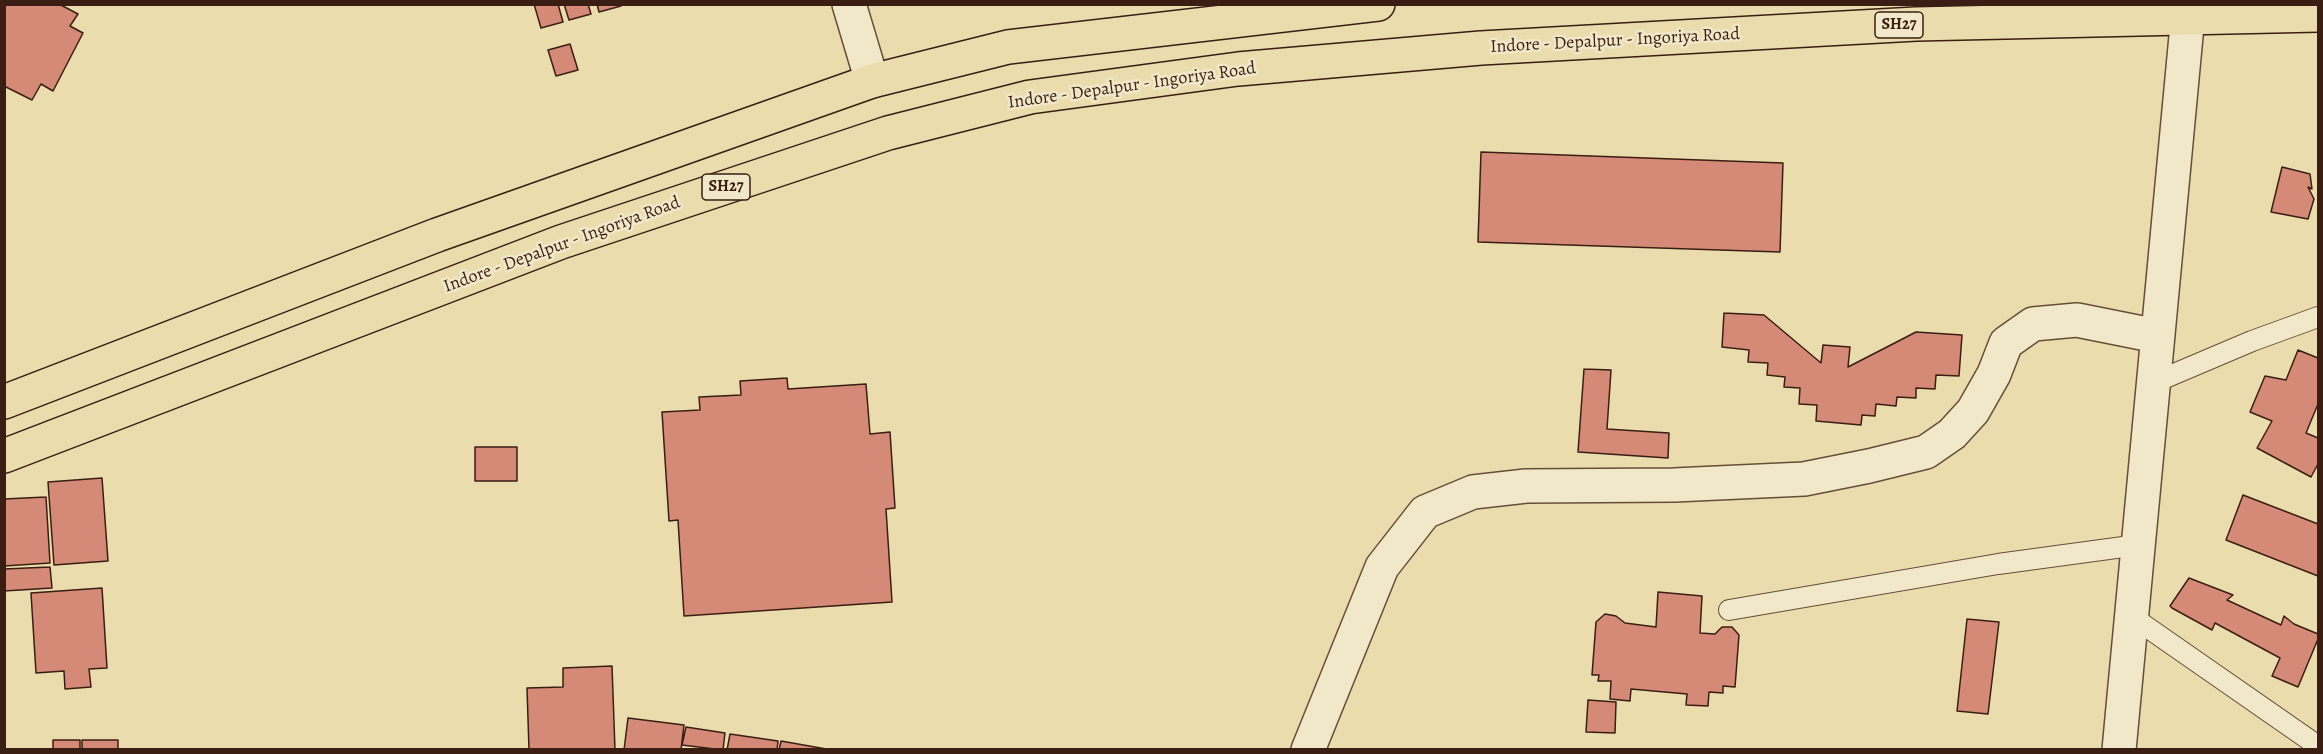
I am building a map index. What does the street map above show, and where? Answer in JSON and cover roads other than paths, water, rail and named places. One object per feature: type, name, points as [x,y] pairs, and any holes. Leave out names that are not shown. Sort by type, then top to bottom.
[{"type":"main road","points":[[4,402],[437,236],[872,81],[1008,47],[1378,4]]},
{"type":"main road","name":"Indore - Depalpur - Ingoriya Road","points":[[4,456],[561,242],[888,133],[1030,97],[1238,69],[1481,48],[2188,11],[2319,15]]},
{"type":"street","points":[[849,4],[872,81]]},
{"type":"street","points":[[2119,750],[2188,11]]},
{"type":"street","points":[[1308,750],[1382,567],[1425,512],[1473,492],[1526,486],[1674,485],[1804,479],[1926,452],[1952,434],[1973,411],[1994,374],[2006,343],[2033,324],[2077,320],[2157,336]]},
{"type":"lane","points":[[2153,383],[2252,341],[2319,317]]},
{"type":"lane","points":[[1729,610],[1998,564],[2138,545]]},
{"type":"lane","points":[[2131,616],[2319,746]]}]
